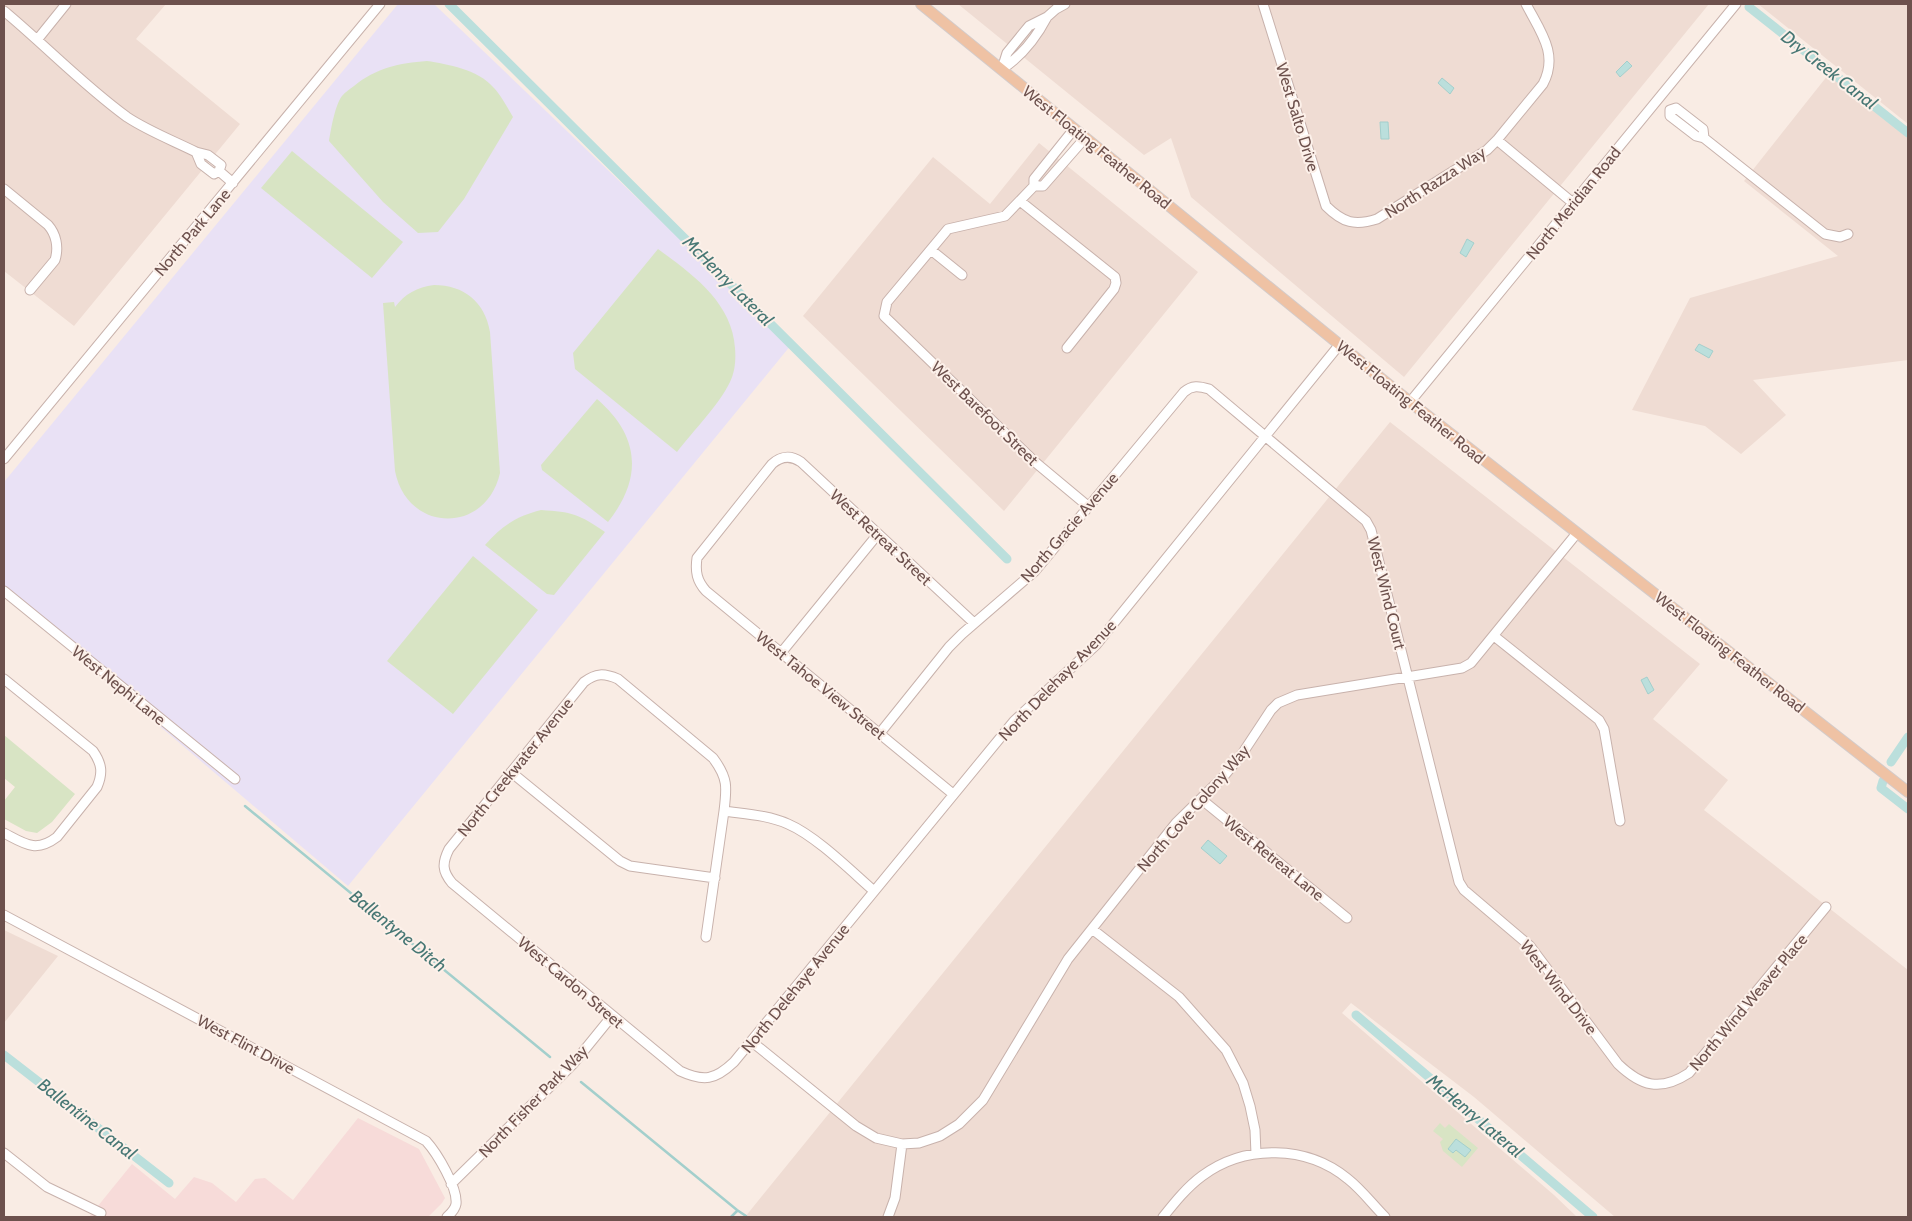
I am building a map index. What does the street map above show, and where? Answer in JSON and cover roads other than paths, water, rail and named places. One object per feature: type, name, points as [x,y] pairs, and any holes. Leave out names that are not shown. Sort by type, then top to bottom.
[{"type":"main road","name":"West Floating Feather Road","points":[[921,4],[1410,402],[1908,792]]},
{"type":"street","points":[[37,40],[66,4]]},
{"type":"street","name":"North Park Lane","points":[[4,459],[380,4]]},
{"type":"street","points":[[1002,69],[1008,53],[1029,26],[1047,17],[1065,4]]},
{"type":"street","name":"West Salto Drive","points":[[1263,4],[1326,206],[1335,216],[1347,222]]},
{"type":"street","name":"North Razza Way","points":[[1347,222],[1363,223],[1378,219],[1476,157],[1497,140],[1543,84],[1548,74],[1550,56],[1547,45],[1526,4]]},
{"type":"street","name":"North Meridian Road","points":[[1410,402],[1736,4]]},
{"type":"street","points":[[4,12],[58,60],[128,117],[196,152],[208,156],[221,166],[219,171],[233,183]]},
{"type":"street","points":[[1657,99],[1670,110],[1676,108],[1703,129],[1704,138],[1826,234],[1840,237],[1848,234]]},
{"type":"street","points":[[962,275],[931,250],[948,230],[1005,216],[1034,186],[1034,179],[1074,129]]},
{"type":"street","points":[[1034,186],[1043,186],[1085,138]]},
{"type":"street","points":[[1497,140],[1573,203]]},
{"type":"street","points":[[4,188],[48,224],[53,231],[56,241],[55,260],[30,290]]},
{"type":"street","points":[[1020,201],[1115,277],[1116,283],[1114,288],[1067,348]]},
{"type":"street","name":"West Barefoot Street","points":[[931,250],[887,302],[884,316],[1035,462],[1089,507]]},
{"type":"street","name":"North Delehaye Avenue","points":[[710,1078],[722,1074],[734,1062],[1014,721],[1096,645],[1340,344]]},
{"type":"street","name":"North Gracie Avenue","points":[[880,733],[949,647],[1035,571],[1184,392],[1196,386]]},
{"type":"street","name":"West Wind Court","points":[[1196,386],[1209,389],[1366,521],[1371,530],[1408,677]]},
{"type":"street","name":"West Retreat Street","points":[[696,572],[697,558],[701,552],[772,464],[785,457],[791,457],[801,462],[974,623]]},
{"type":"street","name":"North Cove Colony Way","points":[[902,1144],[919,1143],[940,1136],[959,1124],[983,1100],[1063,968],[1176,823],[1224,776],[1242,754],[1271,710],[1278,703],[1297,695],[1462,668],[1478,656],[1577,533]]},
{"type":"street","points":[[782,653],[878,534]]},
{"type":"street","name":"West Tahoe View Street","points":[[696,572],[699,583],[706,591],[954,794]]},
{"type":"street","name":"West Nephi Lane","points":[[4,590],[235,779]]},
{"type":"street","points":[[1494,636],[1599,720],[1604,729],[1620,821]]},
{"type":"street","name":"North Creekwater Avenue","points":[[443,868],[448,849],[584,682],[597,674],[608,675],[618,680],[713,758],[722,770],[726,780],[724,811]]},
{"type":"street","name":"West Wind Drive","points":[[1408,677],[1459,882],[1464,890],[1530,946],[1618,1064],[1632,1077],[1641,1081],[1661,1084]]},
{"type":"street","points":[[4,679],[94,751],[100,760],[101,769],[101,779],[97,788],[57,836],[40,846],[31,846],[4,833]]},
{"type":"street","points":[[511,772],[620,861],[639,869],[715,878]]},
{"type":"street","name":"West Retreat Lane","points":[[1202,799],[1348,918]]},
{"type":"street","points":[[706,937],[724,811],[768,817],[789,824],[807,834],[874,891]]},
{"type":"street","name":"West Cardon Street","points":[[443,868],[446,876],[452,883],[680,1071],[695,1078],[710,1078]]},
{"type":"street","name":"North Wind Weaver Place","points":[[1661,1084],[1680,1079],[1696,1066],[1826,907]]},
{"type":"street","name":"West Flint Drive","points":[[4,915],[426,1141],[432,1147],[455,1192],[455,1208],[447,1217]]},
{"type":"street","points":[[1092,929],[1179,997],[1226,1050],[1243,1083],[1250,1106],[1255,1130],[1256,1154]]},
{"type":"street","name":"North Fisher Park Way","points":[[451,1184],[573,1064],[612,1016]]},
{"type":"street","points":[[751,1041],[861,1130],[876,1138],[902,1144],[895,1198],[888,1217]]},
{"type":"street","points":[[4,1153],[47,1187],[101,1213]]},
{"type":"street","points":[[1163,1217],[1186,1190],[1209,1171],[1227,1162],[1256,1154],[1279,1153],[1310,1158],[1330,1167],[1355,1185],[1386,1217]]},
{"type":"water","points":[[1627,61],[1632,66],[1620,77],[1616,72]]},
{"type":"water","points":[[1442,78],[1454,88],[1450,94],[1438,83]]},
{"type":"water","points":[[1380,122],[1388,122],[1389,139],[1381,139]]},
{"type":"water","points":[[1467,239],[1474,243],[1466,257],[1460,253]]},
{"type":"water","points":[[1699,344],[1713,351],[1709,358],[1695,350]]},
{"type":"water","points":[[1647,677],[1654,690],[1648,694],[1641,680]]},
{"type":"water","points":[[1208,840],[1227,856],[1220,864],[1201,848]]},
{"type":"water","points":[[1456,1139],[1471,1150],[1465,1157],[1456,1150],[1453,1153],[1448,1149]]},
{"type":"waterway","name":"McHenry Lateral","points":[[449,4],[1007,559]]},
{"type":"waterway","name":"Dry Creek Canal","points":[[1749,7],[1908,133]]},
{"type":"waterway","name":"Dry Creek Canal","points":[[1891,762],[1908,737]]},
{"type":"waterway","name":"Dry Creek Canal","points":[[1883,781],[1881,788],[1908,809]]},
{"type":"waterway","name":"Ballentyne Ditch","points":[[245,806],[550,1057]]},
{"type":"waterway","name":"McHenry Lateral","points":[[1356,1015],[1593,1217]]},
{"type":"waterway","name":"Ballentine Canal","points":[[4,1055],[169,1183]]},
{"type":"waterway","name":"Ballentyne Ditch","points":[[581,1082],[746,1216]]},
{"type":"waterway","points":[[731,1217],[737,1211]]}]
